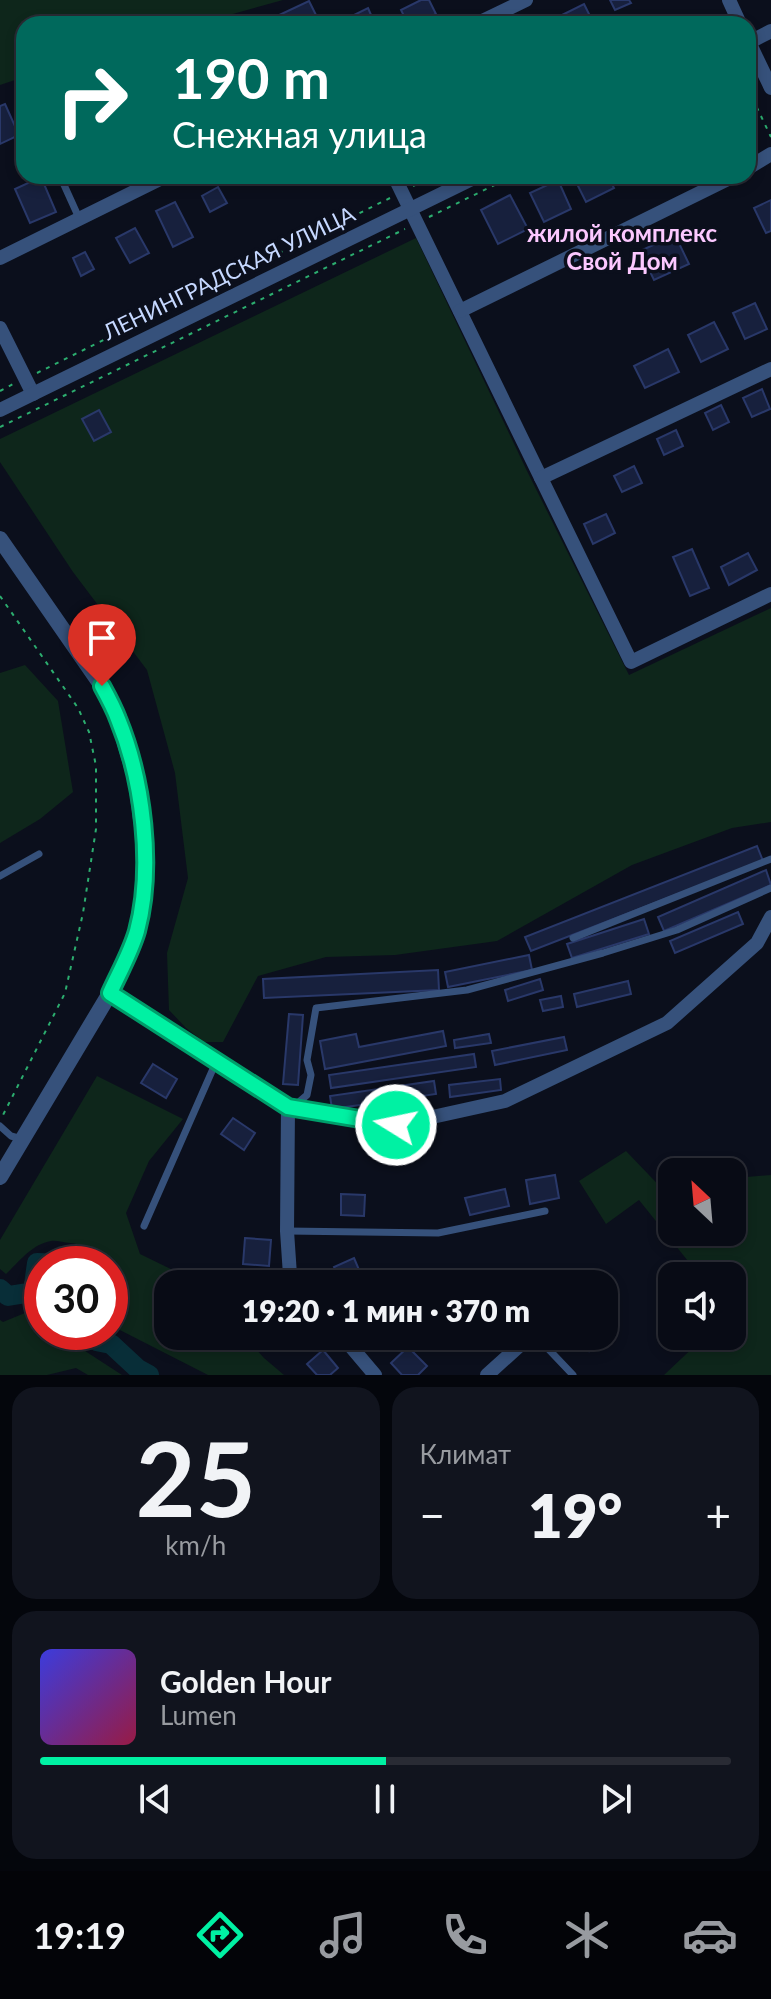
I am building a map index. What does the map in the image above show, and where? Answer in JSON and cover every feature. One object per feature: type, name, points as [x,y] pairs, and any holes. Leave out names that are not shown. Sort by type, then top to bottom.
[{"type":"street","points":[[495,16],[528,0]]},
{"type":"street","points":[[756,58],[771,88]]},
{"type":"street","points":[[0,258],[149,184]]},
{"type":"street","points":[[398,184],[631,662],[771,594]]},
{"type":"street","name":"ЛЕНИНГРАДСКАЯ УЛИЦА","points":[[0,410],[413,216],[465,184]]},
{"type":"street","points":[[460,311],[718,184]]},
{"type":"street","points":[[0,328],[33,394]]},
{"type":"street","points":[[541,478],[771,369]]},
{"type":"street","points":[[0,539],[102,686],[118,719],[133,770],[145,850],[144,894],[136,933],[110,993],[0,1177]]},
{"type":"street","points":[[110,993],[290,1107],[396,1125],[505,1101],[667,1023],[757,943],[771,917]]},
{"type":"street","points":[[290,1107],[287,1231],[290,1270]]},
{"type":"street","points":[[354,1350],[375,1375]]},
{"type":"street","points":[[487,1375],[516,1350]]},
{"type":"lane","points":[[64,184],[79,218]]},
{"type":"lane","points":[[0,876],[39,854]]},
{"type":"lane","points":[[573,938],[771,859]]},
{"type":"lane","points":[[290,1107],[307,1095],[311,1075],[307,1060],[316,1008],[467,990],[677,930],[771,888]]},
{"type":"lane","points":[[144,1226],[216,1062]]},
{"type":"lane","points":[[0,1124],[11,1136],[22,1139]]},
{"type":"lane","points":[[287,1231],[438,1233],[545,1211]]},
{"type":"lane","points":[[547,1350],[573,1375]]},
{"type":"path","points":[[756,106],[771,137]]},
{"type":"path","points":[[0,391],[418,184]]},
{"type":"path","points":[[0,427],[413,216],[493,184]]},
{"type":"path","points":[[0,596],[78,708],[89,732],[96,766],[96,829],[83,913],[65,993],[0,1124]]},
{"type":"green space","points":[[0,0],[283,0],[226,16],[16,16],[16,80],[0,85]]},
{"type":"green space","points":[[416,238],[629,675],[771,608],[771,822],[732,828],[632,865],[497,941],[395,955],[326,957],[258,976],[223,1042],[204,1042],[169,1010],[167,953],[188,878],[175,773],[147,670],[73,572],[0,462],[0,439]]},
{"type":"green space","points":[[25,665],[58,701],[73,792],[40,819],[0,843],[0,673]]},
{"type":"green space","points":[[97,1076],[183,1119],[149,1161],[126,1213],[140,1254],[173,1270],[154,1270],[154,1347],[128,1334],[128,1246],[85,1246],[51,1241],[38,1246],[24,1246],[24,1256],[6,1274],[0,1269],[0,1240]]},
{"type":"green space","points":[[626,1151],[658,1184],[658,1224],[639,1200],[606,1224],[579,1181]]},
{"type":"green space","points":[[771,1175],[771,1375],[664,1375],[690,1350],[746,1350],[746,1262],[689,1262],[676,1246],[746,1246],[746,1177]]},
{"type":"green space","points":[[24,1313],[24,1350],[84,1350],[122,1375],[88,1375],[76,1368],[47,1375],[0,1375],[0,1320],[3,1322]]},
{"type":"green space","points":[[159,1350],[257,1350],[284,1375],[208,1375]]},
{"type":"building","points":[[421,0],[429,0],[436,14],[404,16],[401,10]]},
{"type":"building","points":[[610,0],[629,0],[631,3],[615,10]]},
{"type":"building","points":[[309,1],[316,16],[277,16]]},
{"type":"building","points":[[584,4],[590,16],[563,16]]},
{"type":"building","points":[[368,8],[372,16],[352,16]]},
{"type":"building","points":[[5,104],[16,128],[16,136],[0,144],[0,106]]},
{"type":"building","points":[[26,184],[44,184],[56,212],[30,223],[15,189]]},
{"type":"building","points":[[549,184],[560,184],[571,209],[544,222],[530,193]]},
{"type":"building","points":[[577,184],[612,184],[614,188],[586,202]]},
{"type":"building","points":[[218,187],[227,203],[210,212],[202,196]]},
{"type":"building","points":[[510,195],[528,229],[498,244],[481,210]]},
{"type":"building","points":[[771,200],[771,231],[766,233],[754,208]]},
{"type":"building","points":[[175,202],[193,237],[173,247],[156,211]]},
{"type":"building","points":[[135,228],[149,253],[130,263],[116,238]]},
{"type":"building","points":[[675,235],[689,264],[654,280],[640,251]]},
{"type":"building","points":[[85,252],[94,269],[81,276],[73,258]]},
{"type":"building","points":[[755,303],[767,329],[745,339],[733,313]]},
{"type":"building","points":[[714,322],[728,349],[701,362],[688,335]]},
{"type":"building","points":[[668,349],[679,372],[645,388],[634,366]]},
{"type":"building","points":[[762,389],[770,409],[752,417],[743,398]]},
{"type":"building","points":[[721,405],[729,422],[713,430],[705,413]]},
{"type":"building","points":[[99,410],[111,432],[94,441],[82,419]]},
{"type":"building","points":[[676,430],[683,446],[664,455],[657,439]]},
{"type":"building","points":[[634,466],[642,483],[622,492],[614,476]]},
{"type":"building","points":[[606,514],[615,533],[593,544],[584,524]]},
{"type":"building","points":[[692,549],[709,588],[690,596],[673,557]]},
{"type":"building","points":[[748,553],[757,570],[729,585],[721,567]]},
{"type":"building","points":[[757,846],[763,861],[531,951],[525,937]]},
{"type":"building","points":[[766,870],[771,885],[664,931],[658,917]]},
{"type":"building","points":[[738,912],[743,924],[675,953],[670,941]]},
{"type":"building","points":[[644,919],[649,934],[572,958],[567,944]]},
{"type":"building","points":[[529,955],[532,970],[448,987],[445,972]]},
{"type":"building","points":[[438,970],[439,990],[264,998],[263,979]]},
{"type":"building","points":[[540,979],[543,990],[508,1001],[505,990]]},
{"type":"building","points":[[628,981],[631,994],[577,1007],[574,994]]},
{"type":"building","points":[[561,996],[563,1007],[543,1011],[540,1000]]},
{"type":"building","points":[[289,1014],[303,1015],[298,1085],[283,1084]]},
{"type":"building","points":[[443,1031],[446,1046],[325,1069],[320,1041],[356,1034],[359,1047]]},
{"type":"building","points":[[489,1034],[491,1043],[455,1048],[454,1040]]},
{"type":"building","points":[[564,1037],[567,1050],[495,1065],[492,1051]]},
{"type":"building","points":[[474,1054],[476,1067],[331,1088],[329,1075]]},
{"type":"building","points":[[153,1064],[177,1079],[166,1098],[141,1083]]},
{"type":"building","points":[[500,1079],[501,1090],[450,1097],[449,1085]]},
{"type":"building","points":[[434,1081],[436,1094],[332,1109],[330,1096]]},
{"type":"building","points":[[233,1118],[255,1133],[244,1150],[221,1134]]},
{"type":"building","points":[[555,1175],[559,1198],[530,1204],[526,1180]]},
{"type":"building","points":[[505,1189],[509,1206],[470,1215],[465,1198]]},
{"type":"building","points":[[341,1194],[365,1195],[364,1216],[341,1215]]},
{"type":"building","points":[[245,1238],[271,1240],[269,1266],[243,1264]]},
{"type":"building","points":[[354,1258],[359,1270],[335,1270],[334,1267]]},
{"type":"building","points":[[323,1350],[338,1368],[330,1375],[317,1375],[307,1364]]},
{"type":"building","points":[[405,1350],[411,1350],[427,1366],[418,1375],[402,1375],[391,1363]]},
{"type":"waterway","points":[[0,1289],[8,1296],[24,1293]]},
{"type":"waterway","points":[[117,1350],[149,1375]]},
{"type":"district","name":"жилой комплекс Свой Дом","points":[[622,248]]},
{"type":"route","points":[[102,686],[118,719],[136,781],[145,850],[144,894],[136,933],[110,993],[288,1107],[396,1125]]}]
